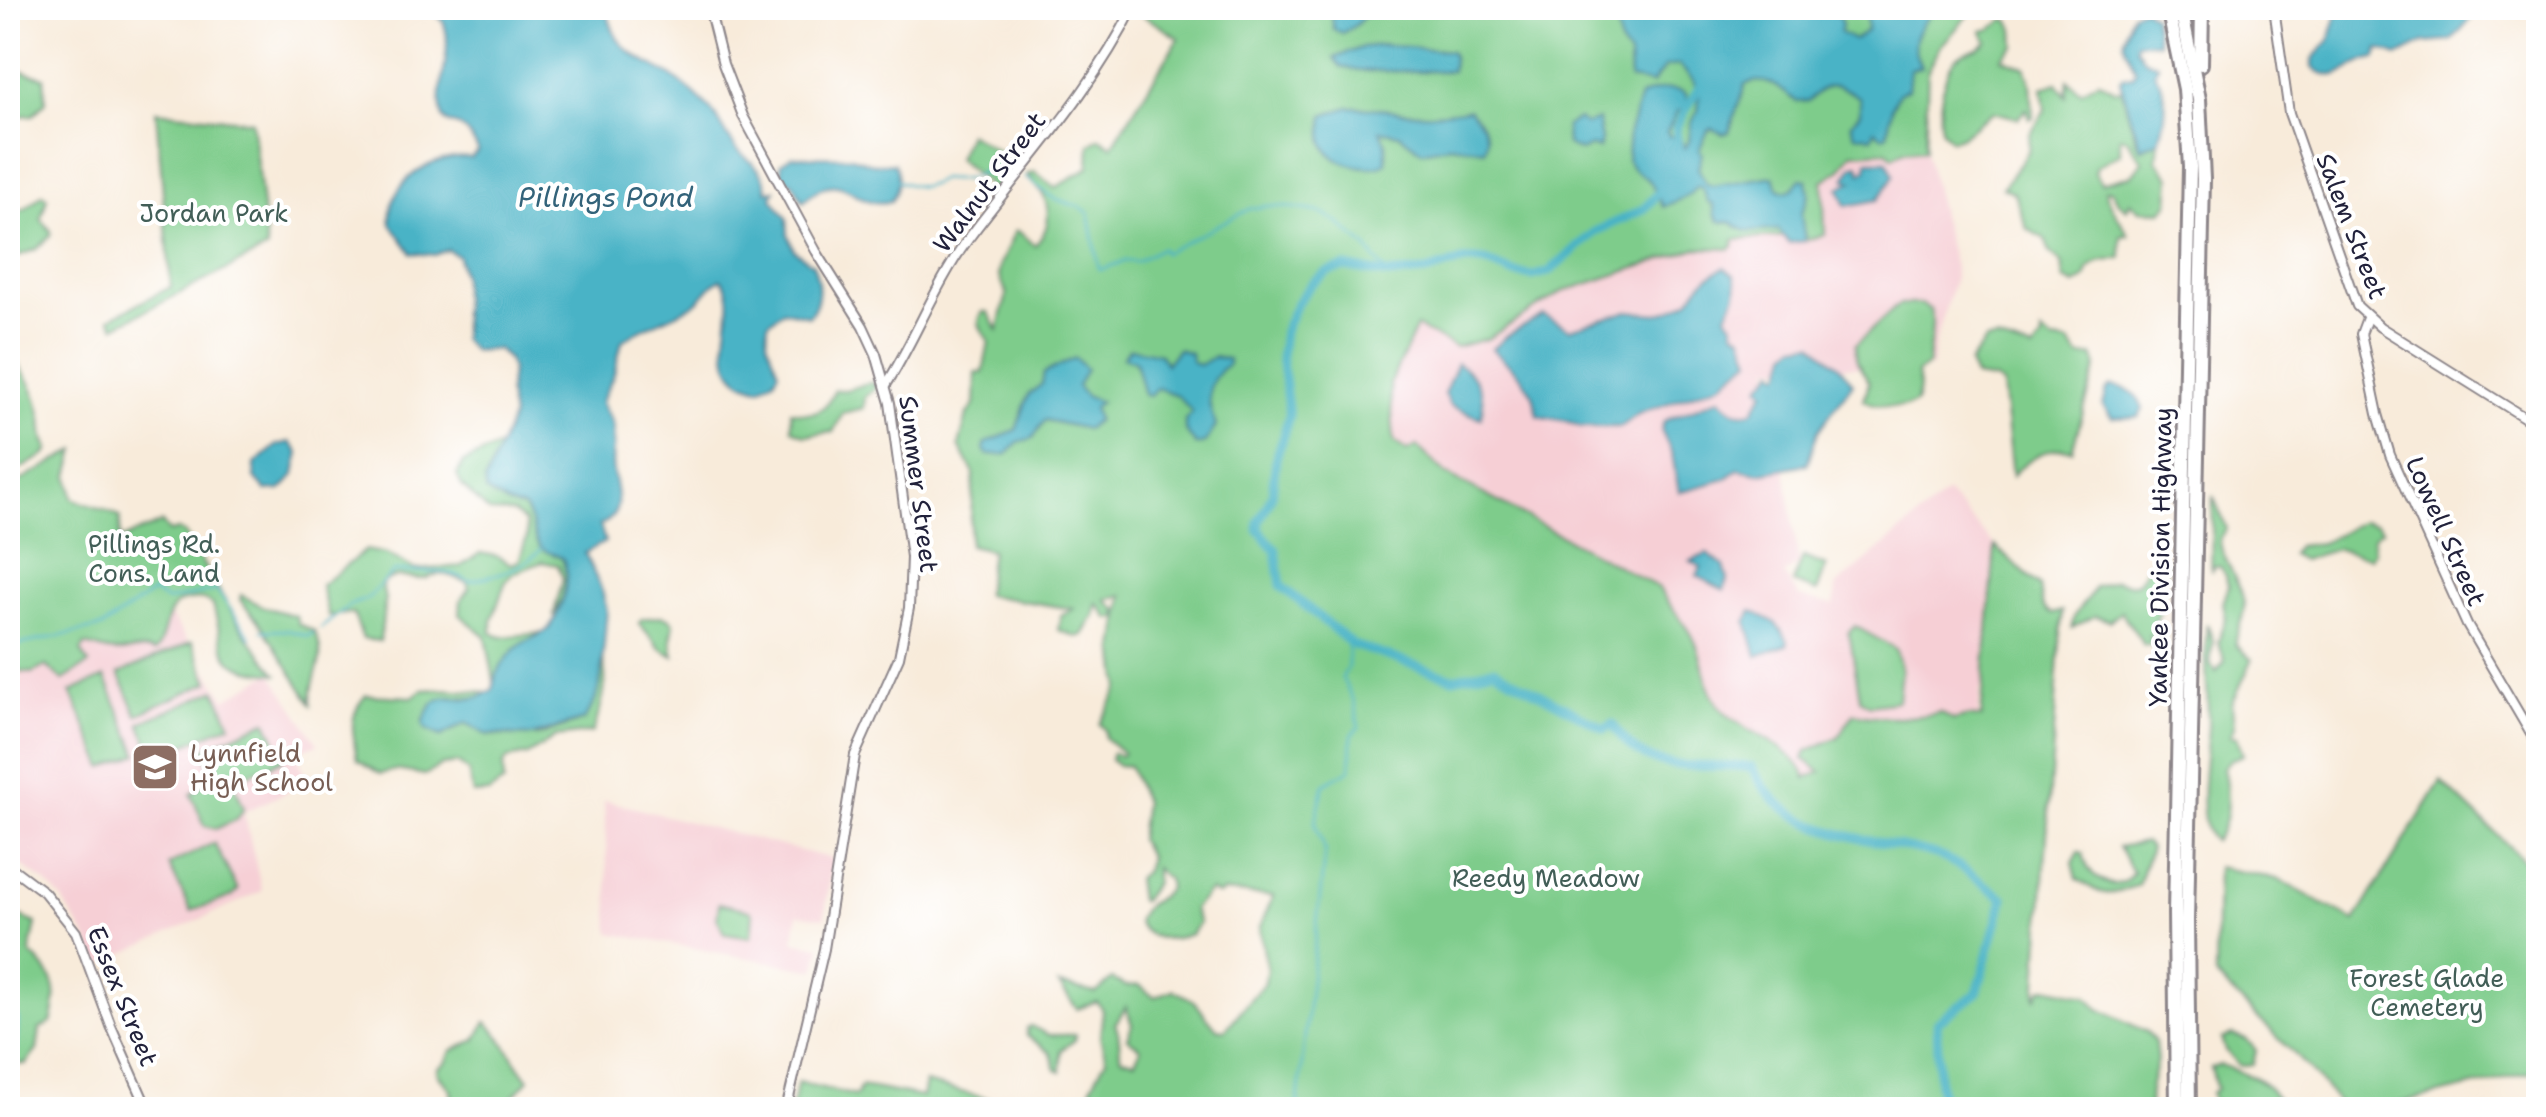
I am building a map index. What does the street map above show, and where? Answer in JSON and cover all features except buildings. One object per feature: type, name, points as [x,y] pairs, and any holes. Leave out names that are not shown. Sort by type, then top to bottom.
[{"type":"highway","points":[[2159,8],[2188,112]]},
{"type":"highway","name":"Yankee Division Highway","points":[[2168,8],[2188,112],[2190,167],[2174,978],[2177,1110]]},
{"type":"highway","name":"Yankee Division Highway","points":[[2181,8],[2193,58],[2203,136],[2187,965],[2189,1110]]},
{"type":"highway","points":[[2202,8],[2203,136]]},
{"type":"main road","name":"Summer Street","points":[[708,8],[743,116],[822,261],[863,326],[886,385],[910,544],[909,610],[896,664],[855,756],[824,949],[786,1110]]},
{"type":"main road","name":"Walnut Street","points":[[886,385],[939,284],[968,239],[1019,177],[1101,64],[1133,8]]},
{"type":"main road","name":"Salem Street","points":[[2274,8],[2289,113],[2351,294],[2366,318],[2538,426]]},
{"type":"main road","name":"Lowell Street","points":[[2366,318],[2361,334],[2390,455],[2467,625],[2538,746]]},
{"type":"main road","name":"Essex Street","points":[[8,865],[44,892],[76,932],[148,1110]]},
{"type":"shaded area","points":[[1925,149],[1954,267],[1932,367],[1770,367],[1799,564],[1784,574],[1799,597],[1834,605],[1836,586],[1947,493],[1995,546],[2007,574],[1988,675],[1980,691],[1974,802],[1818,804],[1734,740],[1649,580],[1630,574],[1412,455],[1392,439],[1386,387],[1416,326],[1542,299],[1719,241],[1825,233],[1822,154]]},
{"type":"shaded area","name":"Lynnfield High School","points":[[154,591],[226,699],[271,673],[318,744],[296,752],[308,782],[244,812],[262,891],[97,966],[88,940],[62,899],[8,856],[8,689],[21,680],[14,662]]},
{"type":"shaded area","points":[[604,800],[833,859],[824,918],[798,914],[793,941],[821,946],[815,970],[610,933]]},
{"type":"green space","name":"Reedy Meadow","points":[[1141,8],[1975,8],[1940,47],[1928,70],[1925,149],[1903,151],[1893,157],[1887,151],[1852,153],[1841,169],[1823,181],[1825,234],[1805,241],[1805,235],[1734,240],[1730,249],[1697,248],[1562,292],[1487,339],[1455,347],[1416,327],[1390,384],[1394,441],[1407,451],[1417,446],[1446,474],[1659,588],[1694,639],[1720,707],[1793,758],[1806,778],[1821,772],[1804,759],[1807,751],[1838,737],[1854,713],[1898,717],[1940,712],[1953,720],[1981,718],[1995,546],[2040,587],[2045,609],[2052,614],[2062,611],[2036,999],[2041,989],[2047,987],[2087,996],[2099,1009],[2147,1032],[2155,1042],[2157,1061],[2149,1109],[1114,1109],[1107,1101],[1093,1097],[1091,1087],[1106,1059],[1100,1037],[1103,1010],[1097,1002],[1077,1009],[1059,985],[1096,993],[1112,979],[1126,986],[1139,985],[1154,997],[1173,990],[1193,1000],[1217,1029],[1225,1030],[1264,983],[1267,970],[1260,928],[1273,896],[1222,892],[1218,895],[1210,891],[1193,909],[1199,923],[1191,934],[1161,938],[1142,929],[1137,923],[1142,911],[1169,887],[1167,879],[1155,868],[1155,883],[1139,900],[1136,879],[1145,871],[1149,857],[1139,840],[1144,802],[1129,766],[1110,760],[1112,753],[1123,753],[1105,738],[1100,724],[1120,687],[1115,648],[1123,595],[1106,600],[1118,610],[1117,618],[1109,619],[1097,603],[1095,615],[1083,635],[1077,637],[1058,630],[1061,616],[1073,609],[985,595],[991,550],[969,545],[974,474],[959,446],[967,415],[975,405],[976,373],[983,373],[989,341],[979,320],[983,312],[988,312],[998,330],[1007,294],[999,276],[1000,265],[1015,231],[1035,245],[1046,227],[1045,200],[1028,174],[1035,172],[1055,188],[1089,167],[1090,144],[1100,138],[1112,146],[1179,38],[1139,13]],"holes":[[[1126,1007],[1132,1025],[1127,1038],[1141,1048],[1135,1061],[1122,1058],[1115,1024]]]},
{"type":"green space","points":[[2005,20],[2014,29],[2015,45],[2002,58],[2025,67],[2031,84],[2033,117],[2029,119],[2026,109],[2018,118],[1993,112],[1951,140],[1942,131],[1940,120],[1949,69],[1958,56],[1987,41],[1982,31]]},
{"type":"green space","points":[[8,67],[44,77],[46,102],[33,115],[8,117]]},
{"type":"green space","points":[[2068,80],[2080,91],[2098,81],[2121,89],[2137,142],[2142,148],[2159,140],[2157,160],[2171,177],[2169,204],[2162,211],[2140,210],[2130,202],[2127,209],[2112,190],[2105,190],[2129,235],[2121,236],[2121,258],[2099,262],[2075,285],[2064,280],[2062,263],[2050,253],[2045,239],[2027,229],[2014,193],[2003,187],[2028,152],[2030,134],[2045,110],[2042,88],[2057,83],[2066,96]],"holes":[[[2120,137],[2127,139],[2143,161],[2132,175],[2101,183],[2095,172],[2097,166],[2120,153]]]},
{"type":"green space","name":"Jordan Park","points":[[156,111],[252,121],[267,249],[115,326],[110,318],[171,287]]},
{"type":"green space","points":[[968,133],[1021,165],[997,193],[957,159]]},
{"type":"green space","points":[[43,194],[47,198],[41,219],[51,235],[37,249],[14,258],[8,250],[8,195],[12,214]]},
{"type":"green space","points":[[1899,304],[1921,304],[1931,310],[1932,330],[1928,365],[1917,373],[1916,403],[1890,407],[1864,400],[1869,382],[1857,361],[1855,345]]},
{"type":"green space","points":[[2041,333],[2052,341],[2069,343],[2080,357],[2093,356],[2097,366],[2072,450],[2055,449],[2039,454],[2012,476],[2002,385],[1975,377],[1969,364],[1985,341],[1997,340],[2033,351],[2042,339]]},
{"type":"green space","points":[[8,353],[34,390],[49,449],[8,476]]},
{"type":"green space","points":[[871,382],[878,386],[865,397],[864,408],[843,413],[833,432],[805,435],[792,429],[791,411],[818,411],[835,390]]},
{"type":"green space","points":[[501,445],[485,481],[492,496],[524,508],[549,552],[563,559],[566,582],[553,616],[563,579],[558,565],[542,562],[512,574],[505,583],[492,620],[492,633],[501,637],[541,633],[515,650],[494,681],[486,636],[460,615],[461,600],[469,588],[467,582],[440,574],[426,579],[387,580],[382,584],[385,600],[380,641],[363,639],[353,613],[328,616],[321,585],[366,550],[387,554],[416,570],[461,566],[480,553],[511,564],[519,561],[527,537],[525,522],[513,513],[489,512],[462,486],[457,475],[463,463]]},
{"type":"green space","name":"Pillings Rd. Cons. Land","points":[[76,450],[69,476],[73,498],[120,517],[120,540],[162,523],[169,532],[178,530],[185,534],[244,632],[277,674],[234,663],[224,648],[213,605],[197,600],[180,602],[174,607],[155,652],[115,652],[85,645],[81,651],[89,664],[63,680],[46,666],[32,673],[8,670],[8,615],[15,602],[8,566],[8,488]]},
{"type":"green space","points":[[2213,496],[2227,529],[2220,539],[2221,548],[2243,597],[2244,611],[2236,645],[2252,660],[2232,704],[2234,727],[2230,736],[2237,737],[2243,755],[2223,768],[2226,816],[2214,841],[2204,820],[2203,804],[2208,727],[2206,637],[2207,624],[2213,641],[2210,664],[2216,672],[2225,661],[2218,642],[2226,619],[2223,603],[2229,586],[2221,567],[2214,566],[2211,572]]},
{"type":"green space","points":[[2362,521],[2376,524],[2382,530],[2373,537],[2370,557],[2336,549],[2302,560],[2291,554],[2297,546],[2321,543]]},
{"type":"green space","points":[[1803,557],[1826,566],[1817,592],[1793,583]]},
{"type":"green space","points":[[2159,557],[2167,561],[2163,601],[2154,624],[2164,625],[2164,636],[2149,635],[2151,645],[2144,645],[2121,611],[2109,621],[2095,616],[2072,628],[2074,617],[2094,587],[2115,580],[2138,582]]},
{"type":"green space","points":[[241,595],[264,607],[296,616],[298,624],[314,631],[320,659],[311,703],[262,626],[240,600]]},
{"type":"green space","points":[[661,616],[674,624],[674,656],[660,648],[639,623]]},
{"type":"green space","points":[[1855,626],[1896,649],[1901,670],[1898,701],[1870,705],[1860,699],[1849,632]]},
{"type":"green space","points":[[192,642],[209,682],[137,715],[119,674]]},
{"type":"green space","points":[[602,654],[605,684],[593,732],[556,737],[528,755],[507,759],[503,766],[504,782],[488,793],[473,794],[468,771],[457,763],[442,765],[425,775],[396,770],[380,774],[357,759],[354,718],[366,695],[412,697],[423,690],[439,689],[487,692],[479,698],[441,701],[423,720],[426,729],[441,736],[466,723],[489,735],[539,736],[584,720],[600,682]]},
{"type":"green space","points":[[105,677],[138,754],[104,768],[71,692]]},
{"type":"green space","points":[[216,690],[231,724],[155,758],[140,723]]},
{"type":"green space","points":[[267,721],[284,759],[233,781],[244,808],[237,819],[216,829],[205,826],[191,794],[207,780],[217,780],[203,749]]},
{"type":"green space","name":"Forest Glade Cemetery","points":[[2441,781],[2538,874],[2538,1014],[2525,1023],[2538,1035],[2538,1071],[2374,1109],[2343,1109],[2310,1069],[2215,976],[2217,867],[2277,879],[2355,921]]},
{"type":"green space","points":[[2145,842],[2150,848],[2138,885],[2106,893],[2077,879],[2073,863],[2079,852],[2096,877],[2119,884],[2133,872],[2118,847]]},
{"type":"green space","points":[[214,843],[238,890],[233,896],[191,911],[169,865]]},
{"type":"green space","points":[[8,879],[13,885],[10,905],[14,914],[36,923],[30,953],[51,978],[55,993],[51,1023],[40,1029],[37,1050],[26,1064],[8,1064]]},
{"type":"green space","points":[[719,903],[750,910],[751,937],[725,933],[717,918]]},
{"type":"green space","points":[[486,1022],[529,1079],[511,1099],[517,1109],[453,1109],[451,1090],[437,1073],[438,1068],[446,1063],[451,1051],[476,1040]]},
{"type":"green space","points":[[1031,1026],[1049,1035],[1076,1035],[1061,1050],[1061,1072],[1056,1070],[1051,1053],[1027,1036]]},
{"type":"green space","points":[[2232,1035],[2247,1040],[2256,1050],[2253,1064],[2240,1066],[2226,1050],[2222,1039]]},
{"type":"green space","points":[[2220,1065],[2265,1085],[2281,1109],[2215,1109],[2211,1093],[2217,1089],[2211,1068]]},
{"type":"green space","points":[[798,1082],[856,1096],[861,1086],[922,1097],[925,1083],[1030,1109],[1054,1098],[1055,1108],[1054,1110],[791,1109]]},
{"type":"water","name":"Pillings Pond","points":[[422,8],[607,8],[611,25],[624,47],[683,84],[709,108],[736,148],[761,172],[767,191],[775,190],[772,198],[787,218],[794,250],[813,264],[818,285],[818,298],[809,316],[783,310],[768,323],[767,341],[779,371],[760,388],[741,381],[730,369],[726,354],[728,290],[721,279],[693,305],[622,341],[614,374],[601,402],[613,429],[616,509],[600,525],[605,542],[585,553],[607,610],[601,678],[595,701],[584,720],[531,736],[486,734],[466,723],[441,736],[426,729],[423,723],[441,698],[470,699],[493,689],[499,670],[512,652],[550,627],[561,603],[566,576],[563,559],[537,544],[524,508],[509,505],[486,491],[485,481],[512,417],[508,396],[511,370],[508,360],[497,349],[473,351],[462,340],[458,256],[448,250],[434,255],[412,253],[391,224],[396,195],[414,173],[441,161],[471,158],[478,151],[465,131],[448,123],[442,115],[446,30],[440,18]]},
{"type":"water","points":[[1340,8],[1394,8],[1395,12],[1370,10],[1342,33],[1334,30],[1332,18]]},
{"type":"water","points":[[1653,8],[1835,8],[1842,24],[1839,32],[1854,40],[1867,30],[1866,14],[1858,8],[1934,8],[1915,41],[1921,67],[1910,69],[1908,89],[1900,92],[1892,107],[1887,135],[1881,136],[1875,130],[1872,137],[1855,134],[1851,123],[1860,113],[1860,98],[1845,89],[1828,87],[1808,101],[1797,102],[1759,81],[1745,85],[1729,132],[1708,131],[1699,150],[1702,154],[1698,168],[1712,186],[1774,176],[1778,189],[1786,192],[1801,179],[1807,180],[1809,194],[1801,214],[1805,241],[1789,243],[1779,230],[1749,231],[1719,221],[1714,205],[1697,186],[1688,196],[1663,207],[1650,181],[1627,160],[1629,132],[1640,97],[1663,90],[1686,94],[1688,108],[1677,112],[1667,132],[1680,138],[1685,148],[1698,111],[1699,96],[1693,80],[1679,65],[1665,67],[1652,84],[1630,80],[1629,56],[1620,44],[1617,26],[1634,11],[1640,14]]},
{"type":"water","points":[[2143,8],[2153,16],[2158,42],[2137,42],[2136,47],[2144,59],[2158,64],[2154,73],[2166,105],[2159,140],[2141,148],[2120,81],[2136,71],[2124,39],[2132,12]]},
{"type":"water","points":[[2338,8],[2480,8],[2451,41],[2423,43],[2398,56],[2379,49],[2376,58],[2329,75],[2313,67],[2313,59],[2330,40]]},
{"type":"water","points":[[1385,45],[1450,51],[1452,71],[1367,71],[1341,67],[1334,58],[1363,47]]},
{"type":"water","points":[[1349,107],[1427,113],[1469,109],[1484,128],[1486,145],[1484,150],[1451,145],[1422,151],[1399,134],[1380,130],[1386,144],[1386,163],[1372,167],[1354,165],[1331,154],[1323,137],[1324,116]]},
{"type":"water","points":[[1578,119],[1585,125],[1598,120],[1599,149],[1591,146],[1580,151],[1567,145],[1566,126]]},
{"type":"water","points":[[792,156],[851,157],[873,164],[894,163],[898,177],[895,192],[891,201],[878,203],[829,186],[803,202],[792,182],[782,177],[781,163]]},
{"type":"water","points":[[1868,161],[1887,161],[1894,176],[1877,200],[1846,206],[1839,188],[1853,181],[1845,179],[1853,166],[1859,165],[1861,173],[1867,169]]},
{"type":"water","points":[[1724,267],[1735,276],[1737,288],[1727,315],[1734,331],[1743,336],[1751,359],[1721,384],[1638,414],[1621,427],[1581,427],[1538,416],[1533,395],[1519,374],[1492,349],[1543,315],[1570,329],[1628,311],[1657,314],[1671,310],[1689,300],[1704,280]]},
{"type":"water","points":[[1813,343],[1853,383],[1818,431],[1807,464],[1759,473],[1738,469],[1726,479],[1679,492],[1672,454],[1661,430],[1664,421],[1720,398],[1734,410],[1753,411],[1765,391],[1760,386],[1775,369],[1779,374],[1783,371],[1788,352],[1796,345]]},
{"type":"water","points":[[1130,348],[1160,354],[1166,364],[1178,349],[1190,353],[1191,361],[1199,365],[1214,357],[1228,359],[1209,392],[1216,426],[1205,443],[1196,445],[1185,430],[1185,420],[1192,412],[1177,395],[1157,388],[1150,396],[1144,395],[1135,361],[1123,357]]},
{"type":"water","points":[[1075,358],[1086,369],[1077,386],[1085,396],[1100,402],[1093,407],[1097,420],[1086,429],[1045,420],[1033,438],[1019,442],[1007,454],[988,455],[984,450],[986,443],[1016,430],[1029,394],[1042,384],[1044,373]]},
{"type":"water","points":[[1457,363],[1479,387],[1483,402],[1481,418],[1450,406],[1444,394]]},
{"type":"water","points":[[2112,386],[2135,395],[2143,409],[2139,417],[2112,418],[2103,406],[2107,389]]},
{"type":"water","points":[[290,442],[299,453],[295,475],[281,490],[266,491],[255,478],[255,464],[277,445]]},
{"type":"water","points":[[1707,554],[1724,566],[1728,580],[1724,590],[1697,576],[1701,567],[1691,561]]},
{"type":"water","points":[[1752,611],[1776,623],[1787,645],[1757,656],[1747,622]]},
{"type":"waterway","points":[[1678,147],[1676,128],[1703,80]]},
{"type":"waterway","points":[[896,181],[924,186],[941,179],[966,179],[989,168],[1014,175]]},
{"type":"waterway","points":[[1025,177],[1053,198],[1089,213],[1099,270],[1125,261],[1136,262],[1161,248],[1164,253],[1249,209],[1265,206],[1319,212],[1335,220],[1366,247],[1388,275]]},
{"type":"waterway","points":[[1662,189],[1644,209],[1595,232],[1549,272],[1533,276],[1483,261],[1463,261],[1426,272],[1388,275],[1345,267],[1327,272],[1312,283],[1296,304],[1284,331],[1281,355],[1289,416],[1276,458],[1272,495],[1258,529],[1276,550],[1281,586],[1353,645],[1453,678],[1494,669],[1605,729],[1613,724],[1626,741],[1656,761],[1752,767],[1787,810],[1809,823],[1939,856],[2004,898],[1977,993],[1937,1022],[1943,1110]]},
{"type":"waterway","points":[[321,628],[350,605],[367,599],[394,571],[442,572],[469,581],[517,567],[541,549]]},
{"type":"waterway","points":[[8,647],[103,627],[153,592],[166,601],[217,590],[251,637]]},
{"type":"waterway","points":[[261,631],[287,630],[308,636],[313,633]]},
{"type":"waterway","points":[[1297,1110],[1325,849],[1315,825],[1324,784],[1351,769],[1352,734],[1359,727],[1354,702],[1342,678],[1348,667],[1348,641]]},
{"type":"waterway","points":[[8,951],[14,953],[17,963],[11,1002],[18,1020],[8,1088]]},
{"type":"place","name":"Lynnfield High School","points":[[155,767]]}]
